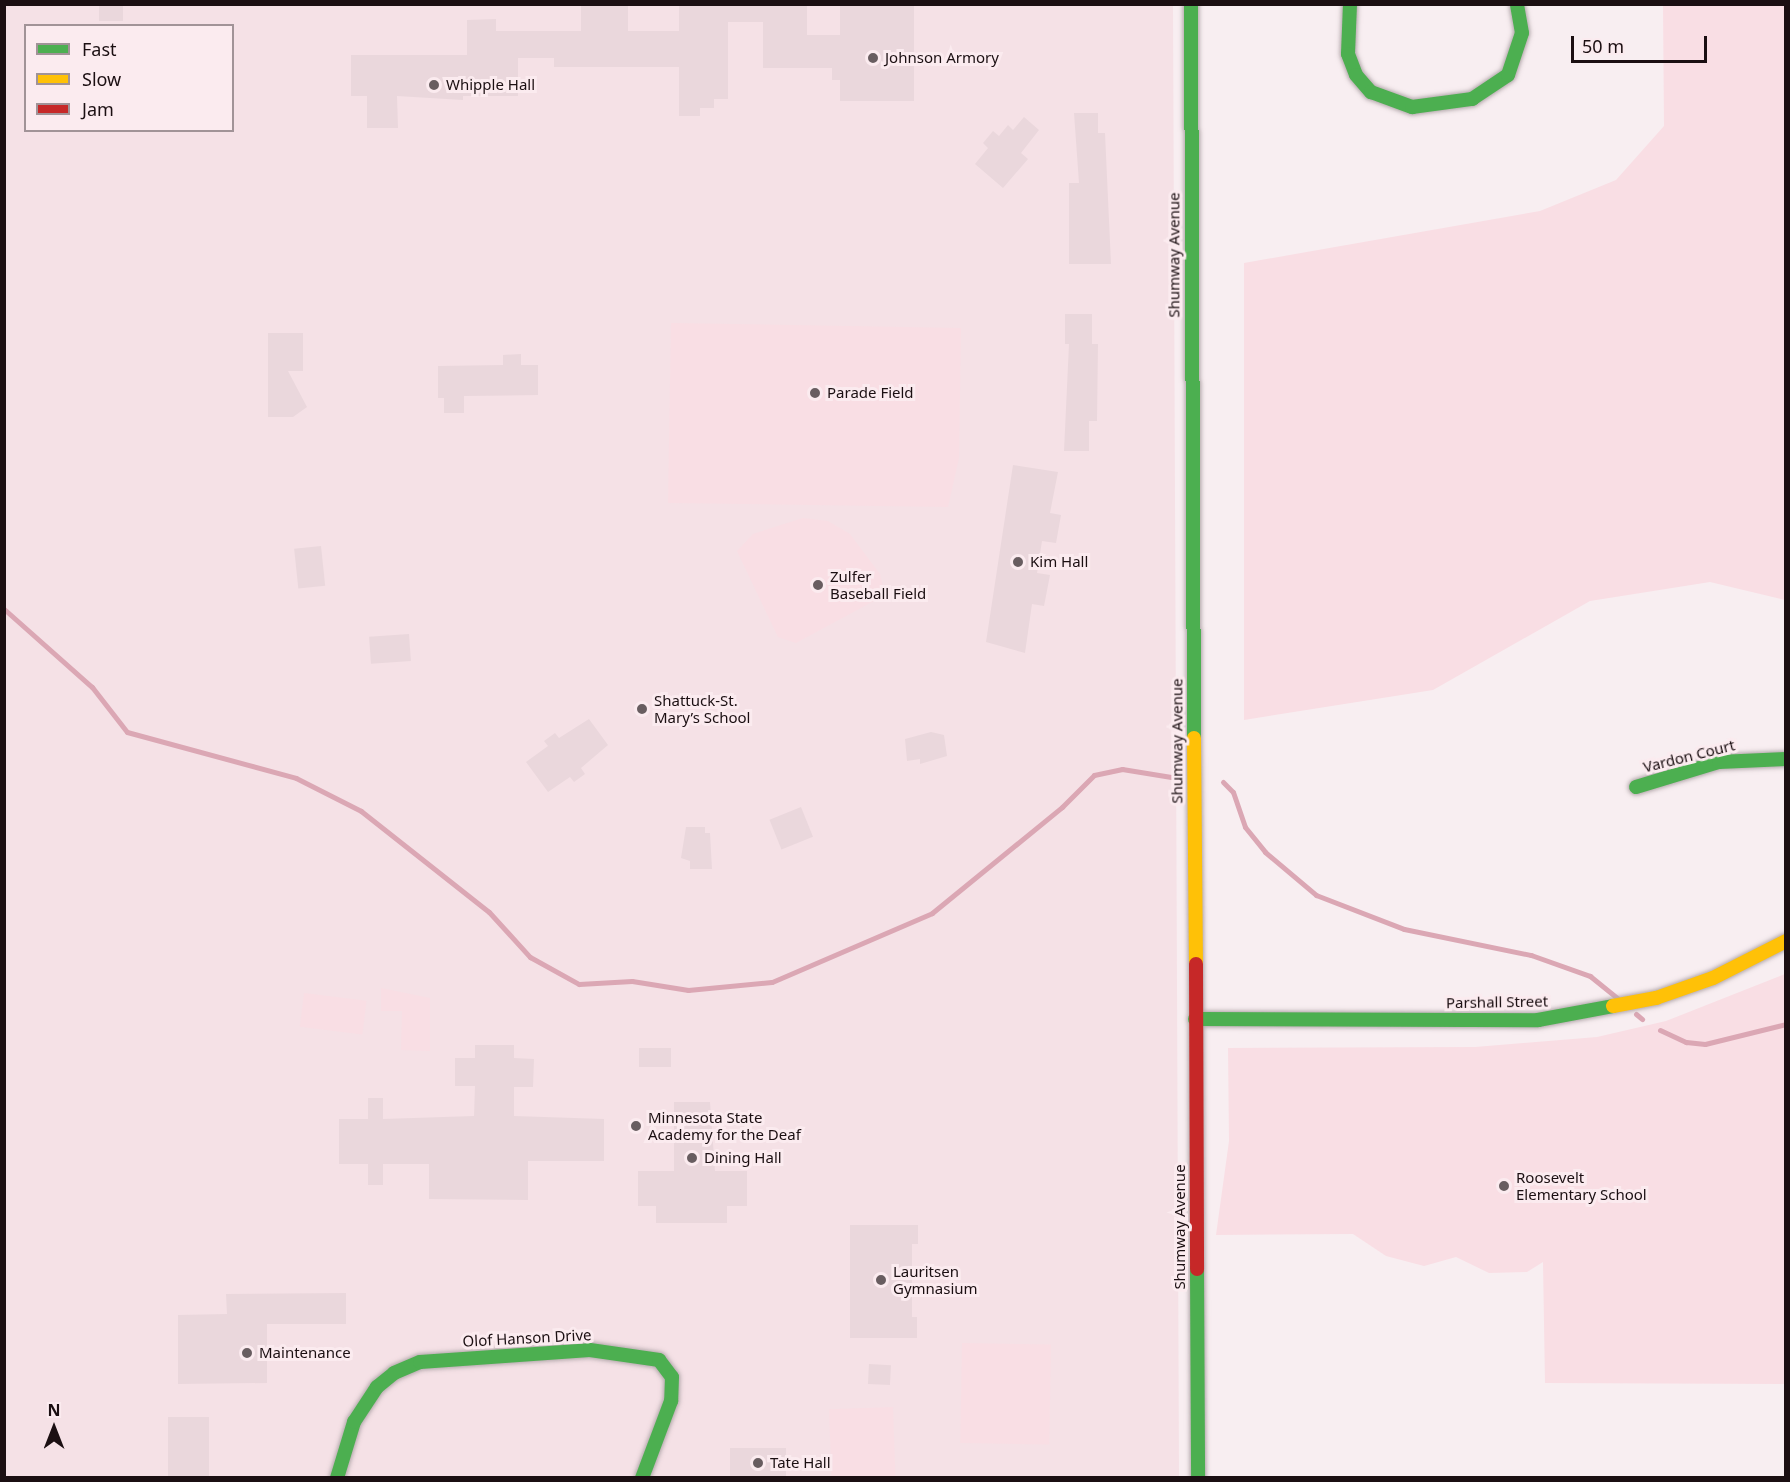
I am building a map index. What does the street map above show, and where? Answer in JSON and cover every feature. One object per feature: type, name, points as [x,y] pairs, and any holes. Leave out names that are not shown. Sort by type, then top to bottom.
[{"type":"street","name":"Shumway Avenue","points":[[1191,4],[1198,1478]]},
{"type":"street","points":[[1350,4],[1348,54],[1356,75],[1371,92],[1389,103],[1432,107],[1472,99],[1508,75],[1522,33],[1517,4]]},
{"type":"street","name":"Vardon Court","points":[[1636,787],[1719,762],[1785,759]]},
{"type":"street","name":"Parshall Street","points":[[1195,1019],[1538,1020],[1656,998],[1713,978],[1785,941]]},
{"type":"street","name":"Olof Hanson Drive","points":[[337,1478],[354,1422],[377,1388],[394,1373],[420,1362],[590,1350],[659,1360],[672,1377],[671,1401],[642,1478]]},
{"type":"shaded area","name":"Shattuck-St. Mary’s School","points":[[5,5],[1173,5],[1179,1477],[5,1478]]},
{"type":"shaded area","points":[[1663,5],[1785,5],[1785,600],[1710,582],[1590,601],[1433,690],[1244,720],[1244,263],[1540,211],[1616,180],[1664,126]]},
{"type":"shaded area","name":"Parade Field","points":[[671,323],[961,328],[959,458],[948,507],[668,503]]},
{"type":"shaded area","name":"Zulfer Baseball Field","points":[[803,518],[828,521],[850,534],[880,574],[885,595],[796,643],[778,637],[737,551],[753,534]]},
{"type":"shaded area","name":"Roosevelt Elementary School","points":[[1785,974],[1785,1384],[1545,1383],[1543,1262],[1527,1272],[1489,1273],[1456,1257],[1424,1266],[1386,1256],[1353,1234],[1216,1235],[1229,1141],[1228,1048],[1475,1047],[1597,1037],[1666,1021]]},
{"type":"shaded area","points":[[381,988],[430,998],[430,1051],[401,1050],[402,1011],[381,1011]]},
{"type":"shaded area","points":[[304,993],[367,1001],[362,1034],[300,1027]]},
{"type":"shaded area","points":[[962,1343],[1051,1345],[1049,1445],[960,1443]]},
{"type":"shaded area","points":[[893,1407],[895,1477],[831,1478],[829,1409]]},
{"type":"building","points":[[99,4],[123,4],[123,21],[99,21]]},
{"type":"building","points":[[581,4],[628,4],[628,31],[679,31],[679,4],[807,4],[807,35],[840,35],[840,4],[914,4],[914,101],[840,101],[840,80],[832,80],[832,68],[763,68],[763,22],[728,22],[728,99],[714,99],[714,108],[700,108],[700,116],[679,116],[679,67],[554,67],[554,58],[518,58],[518,96],[463,96],[463,100],[397,96],[398,128],[367,128],[367,96],[351,96],[351,55],[467,55],[467,20],[496,19],[496,31],[581,31]]},
{"type":"building","points":[[1074,113],[1098,113],[1098,133],[1105,133],[1111,264],[1069,264],[1069,183],[1079,183]]},
{"type":"building","points":[[1024,117],[1039,130],[1021,153],[1028,159],[1003,188],[975,164],[988,148],[983,143],[993,131],[999,136],[1008,125],[1013,130]]},
{"type":"building","points":[[1065,314],[1092,314],[1092,344],[1098,344],[1097,421],[1089,421],[1089,451],[1064,451],[1069,344],[1065,344]]},
{"type":"building","points":[[268,333],[303,333],[303,371],[288,371],[307,407],[293,417],[268,417]]},
{"type":"building","points":[[521,354],[521,365],[538,365],[538,395],[464,396],[464,413],[444,413],[444,398],[438,398],[438,366],[503,365],[503,355]]},
{"type":"building","name":"Kim Hall","points":[[1013,465],[1058,472],[1050,513],[1061,515],[1056,543],[1042,541],[1037,573],[1050,575],[1044,606],[1032,604],[1025,653],[986,642]]},
{"type":"building","points":[[321,546],[325,586],[298,589],[294,549]]},
{"type":"building","points":[[409,634],[411,661],[371,664],[369,637]]},
{"type":"building","points":[[589,719],[608,745],[581,768],[585,774],[574,782],[570,777],[548,792],[526,762],[548,746],[544,741],[555,733],[559,738]]},
{"type":"building","points":[[931,732],[944,735],[947,756],[920,764],[920,759],[907,761],[905,739]]},
{"type":"building","points":[[801,807],[813,837],[781,849],[769,820]]},
{"type":"building","points":[[686,827],[705,827],[705,833],[710,833],[712,869],[690,869],[690,861],[681,858]]},
{"type":"building","points":[[475,1045],[514,1045],[514,1058],[534,1059],[533,1087],[514,1087],[514,1116],[604,1119],[604,1161],[528,1161],[528,1200],[429,1199],[429,1164],[383,1164],[383,1185],[368,1185],[368,1164],[339,1164],[339,1119],[368,1119],[368,1098],[383,1098],[383,1119],[474,1116],[475,1086],[455,1086],[455,1058],[475,1058]]},
{"type":"building","points":[[639,1048],[671,1048],[671,1067],[639,1067]]},
{"type":"building","name":"Dining Hall","points":[[674,1102],[710,1102],[715,1171],[747,1171],[747,1206],[727,1206],[727,1223],[656,1223],[656,1206],[638,1206],[638,1171],[674,1171]]},
{"type":"building","name":"Lauritsen Gymnasium","points":[[850,1225],[918,1225],[918,1244],[912,1244],[912,1317],[917,1317],[917,1338],[850,1338]]},
{"type":"building","name":"Maintenance","points":[[346,1293],[346,1324],[267,1324],[267,1383],[178,1384],[178,1315],[227,1314],[226,1294]]},
{"type":"building","points":[[869,1364],[891,1365],[890,1385],[868,1384]]},
{"type":"building","points":[[168,1417],[209,1417],[209,1478],[168,1478]]},
{"type":"building","name":"Tate Hall","points":[[730,1448],[786,1448],[786,1478],[730,1478]]},
{"type":"waterway","points":[[4,609],[92,687],[127,732],[296,778],[361,811],[489,912],[530,957],[579,984],[632,981],[688,990],[772,982],[932,913],[1062,807],[1094,775],[1122,769],[1177,778]]},
{"type":"waterway","points":[[1223,782],[1233,792],[1245,827],[1265,852],[1316,895],[1404,929],[1531,955],[1590,976],[1620,1000]]},
{"type":"waterway","points":[[1636,1014],[1642,1019]]},
{"type":"waterway","points":[[1660,1030],[1686,1042],[1705,1044],[1786,1024]]},
{"type":"traffic: fast","points":[[1191,4],[1194,738]]},
{"type":"traffic: fast","points":[[1350,4],[1348,54],[1356,75],[1371,92],[1412,107],[1472,99],[1508,75],[1522,33],[1517,4]]},
{"type":"traffic: fast","points":[[1636,787],[1719,762],[1786,759]]},
{"type":"traffic: fast","points":[[1195,1019],[1538,1020],[1613,1006]]},
{"type":"traffic: fast","points":[[1197,1269],[1198,1478]]},
{"type":"traffic: fast","points":[[337,1478],[354,1422],[377,1387],[394,1373],[420,1362],[590,1350],[659,1360],[672,1377],[671,1401],[642,1478]]},
{"type":"traffic: slow","points":[[1194,738],[1196,964]]},
{"type":"traffic: slow","points":[[1613,1006],[1656,998],[1713,978],[1786,941]]},
{"type":"traffic: jam","points":[[1196,964],[1197,1269]]},
{"type":"place","name":"Johnson Armory","points":[[873,58]]},
{"type":"place","name":"Whipple Hall","points":[[434,85]]},
{"type":"place","name":"Parade Field","points":[[815,393]]},
{"type":"place","name":"Kim Hall","points":[[1018,562]]},
{"type":"place","name":"Zulfer Baseball Field","points":[[818,585]]},
{"type":"place","name":"Shattuck-St. Mary’s School","points":[[642,709]]},
{"type":"place","name":"Minnesota State Academy for the Deaf","points":[[636,1126]]},
{"type":"place","name":"Dining Hall","points":[[692,1158]]},
{"type":"place","name":"Roosevelt Elementary School","points":[[1504,1186]]},
{"type":"place","name":"Lauritsen Gymnasium","points":[[881,1280]]},
{"type":"place","name":"Maintenance","points":[[247,1353]]},
{"type":"place","name":"Tate Hall","points":[[758,1463]]}]
